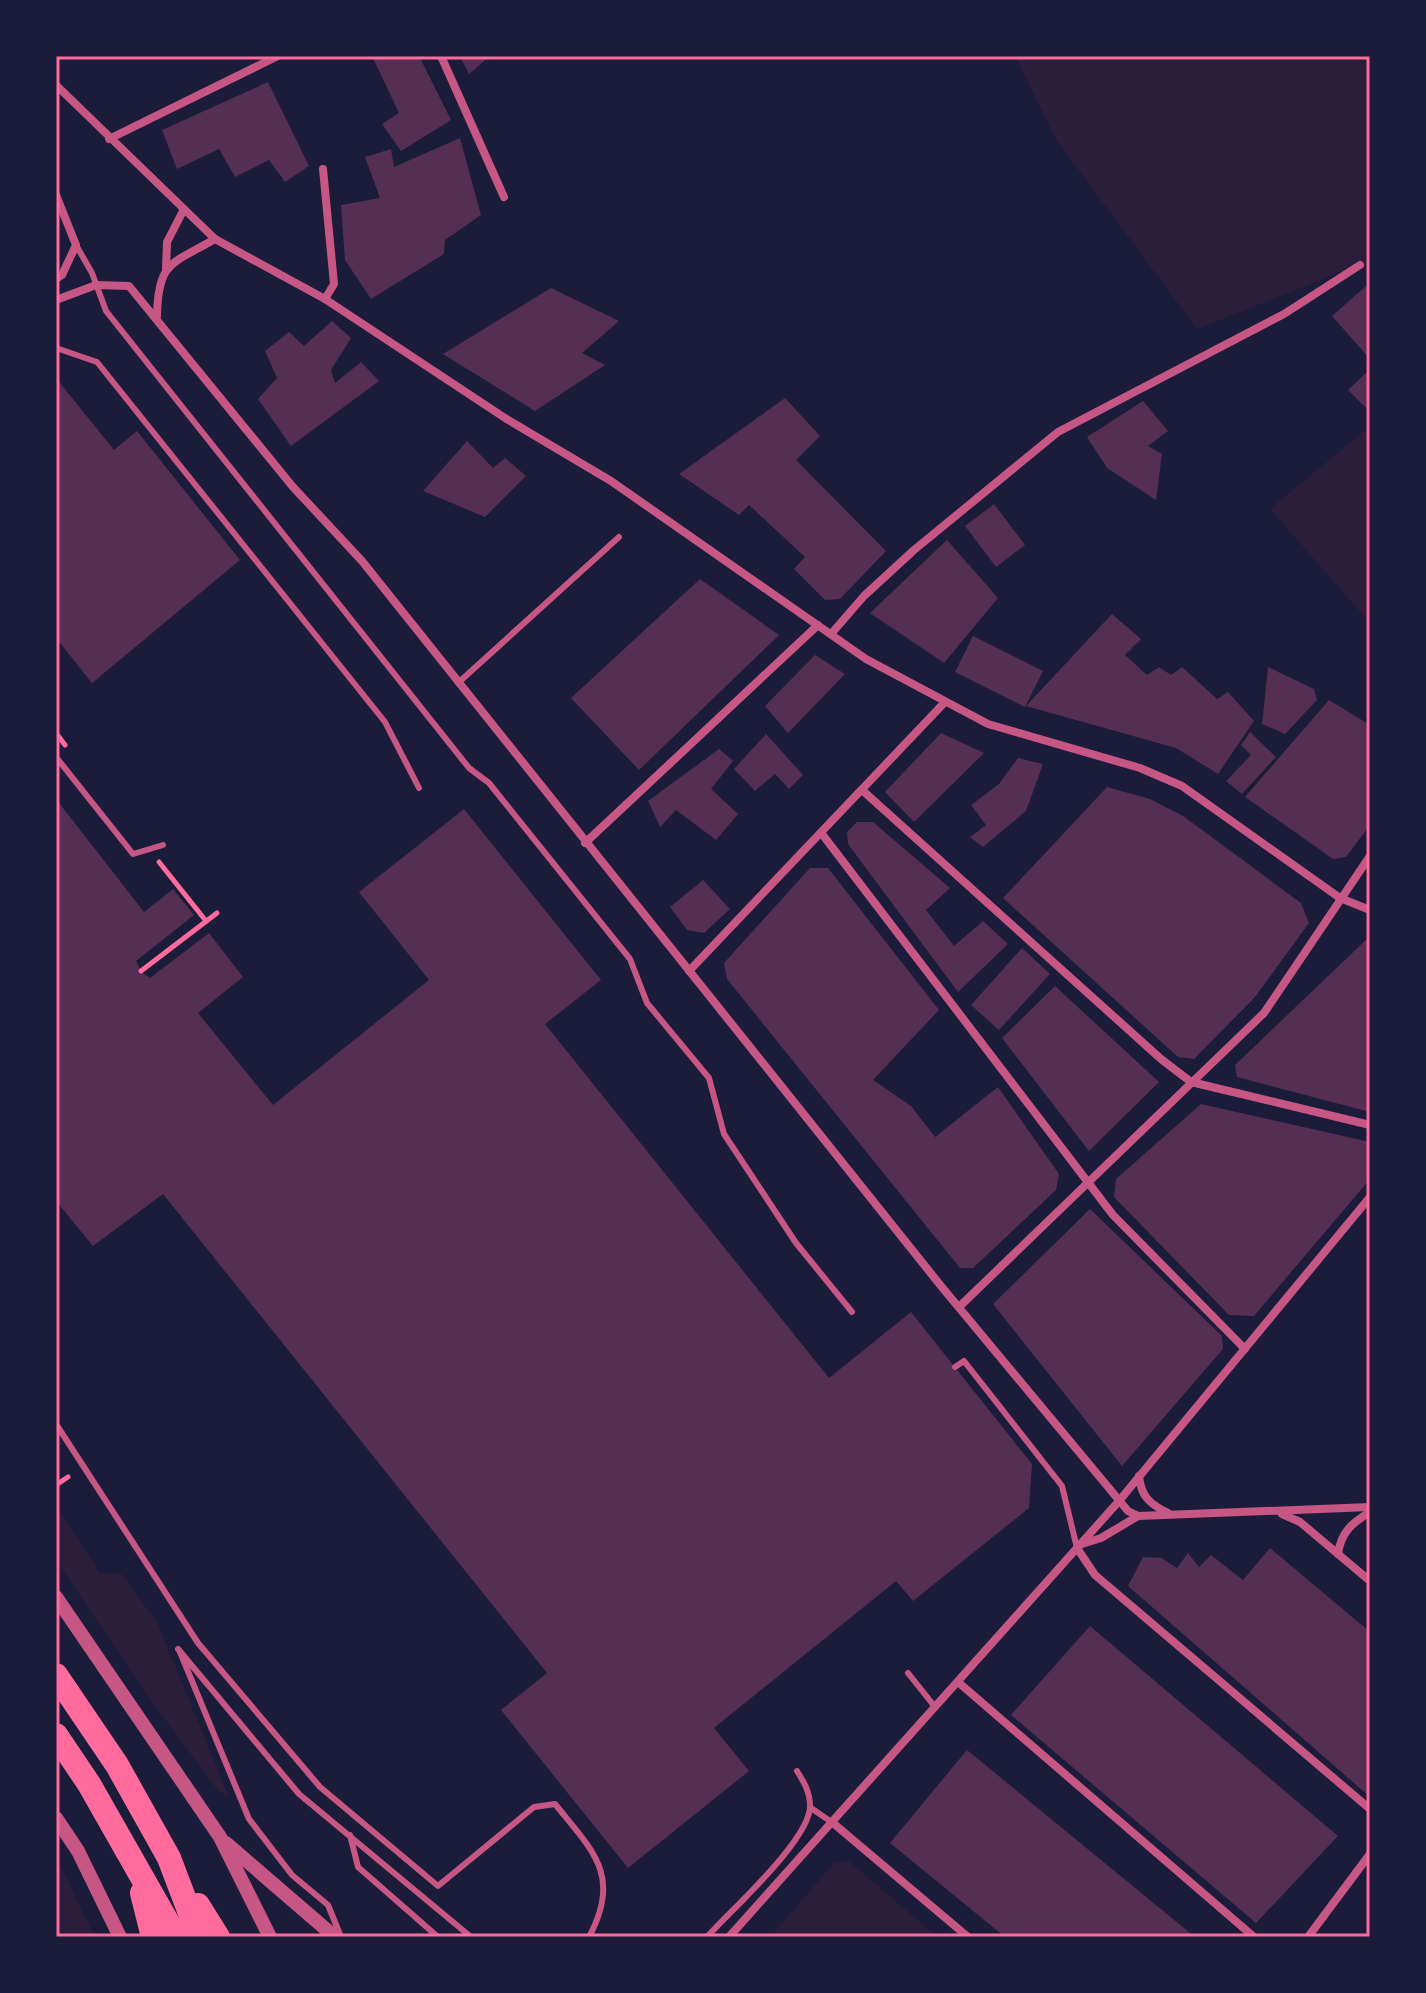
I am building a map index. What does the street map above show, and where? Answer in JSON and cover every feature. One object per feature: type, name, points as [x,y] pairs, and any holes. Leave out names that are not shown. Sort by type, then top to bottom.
[{"type":"highway","points":[[56,1675],[117,1765],[218,1937]]},
{"type":"highway","points":[[56,1735],[176,1937]]},
{"type":"highway","points":[[169,1858],[199,1937]]},
{"type":"highway","points":[[133,1860],[153,1937]]},
{"type":"street","points":[[109,139],[278,56]]},
{"type":"street","points":[[441,56],[504,197]]},
{"type":"street","points":[[56,85],[215,239],[325,299],[505,418],[611,481],[866,659],[988,724],[1140,768],[1182,786],[1340,898],[1370,910]]},
{"type":"street","points":[[323,169],[334,284],[325,299]]},
{"type":"street","points":[[56,195],[76,245],[62,275],[56,279]]},
{"type":"street","points":[[157,317],[159,282],[166,268],[167,242],[183,211]]},
{"type":"street","points":[[166,268],[215,239]]},
{"type":"street","points":[[831,634],[864,596],[914,550],[1058,432],[1284,314],[1360,265]]},
{"type":"street","points":[[56,300],[96,285],[129,286],[157,317],[293,487],[362,561],[959,1307],[1119,1501],[1138,1516]]},
{"type":"street","points":[[585,843],[818,625]]},
{"type":"street","points":[[689,971],[945,702]]},
{"type":"street","points":[[862,790],[1161,1059],[1191,1082],[1370,1125]]},
{"type":"street","points":[[822,834],[1113,1215],[1245,1349]]},
{"type":"street","points":[[959,1307],[1264,1013],[1370,856]]},
{"type":"street","points":[[729,1937],[1119,1501],[1370,1197]]},
{"type":"street","points":[[1139,1476],[1140,1488],[1149,1504],[1168,1514]]},
{"type":"street","points":[[1079,1546],[1101,1538],[1138,1516],[1282,1513],[1305,1507],[1370,1510]]},
{"type":"street","points":[[1338,1554],[1340,1541],[1351,1523],[1370,1510]]},
{"type":"street","points":[[1282,1513],[1300,1522],[1370,1581]]},
{"type":"street","points":[[1079,1546],[1095,1575],[1370,1809]]},
{"type":"street","points":[[56,1597],[220,1837],[270,1937]]},
{"type":"street","points":[[958,1682],[1254,1937]]},
{"type":"street","points":[[56,1818],[78,1851],[120,1937]]},
{"type":"street","points":[[833,1823],[968,1937]]},
{"type":"street","points":[[220,1837],[335,1937]]},
{"type":"street","points":[[1308,1937],[1370,1854]]},
{"type":"lane","points":[[76,245],[106,311],[469,768],[489,783],[630,959],[647,1003],[709,1078],[724,1134],[796,1243],[852,1312]]},
{"type":"lane","points":[[56,348],[97,362],[385,722],[419,788]]},
{"type":"lane","points":[[458,683],[619,537]]},
{"type":"lane","points":[[56,757],[133,854],[163,845]]},
{"type":"lane","points":[[955,1367],[964,1361],[1062,1486],[1079,1546]]},
{"type":"lane","points":[[56,1424],[198,1643],[320,1787],[438,1886],[534,1807],[555,1804],[585,1841],[604,1873],[602,1913],[589,1937]]},
{"type":"lane","points":[[341,1937],[328,1905],[292,1875],[249,1819],[178,1649],[299,1794],[471,1937]]},
{"type":"lane","points":[[908,1673],[935,1707]]},
{"type":"lane","points":[[707,1937],[802,1832],[811,1808],[808,1789],[797,1771]]},
{"type":"lane","points":[[811,1808],[833,1823]]},
{"type":"lane","points":[[350,1835],[358,1867],[438,1937]]},
{"type":"path","points":[[141,971],[217,913]]},
{"type":"path","points":[[56,1485],[68,1477]]},
{"type":"shaded area","points":[[1015,56],[1370,56],[1370,275],[1360,265],[1197,329],[1056,140]]},
{"type":"shaded area","points":[[1370,426],[1370,623],[1270,509]]},
{"type":"shaded area","points":[[56,1506],[100,1573],[122,1574],[158,1624],[228,1795],[219,1792],[149,1698],[56,1560]]},
{"type":"shaded area","points":[[56,1857],[95,1937],[56,1937]]},
{"type":"shaded area","points":[[849,1861],[937,1937],[770,1937],[834,1863]]},
{"type":"building","points":[[372,56],[419,56],[451,120],[401,151],[382,124],[399,113]]},
{"type":"building","points":[[460,56],[490,56],[469,74]]},
{"type":"building","points":[[268,82],[309,166],[285,182],[269,160],[235,177],[219,149],[177,169],[162,130]]},
{"type":"building","points":[[460,138],[481,215],[445,240],[444,254],[371,299],[345,260],[341,205],[380,198],[365,157],[391,149],[394,167]]},
{"type":"building","points":[[1366,286],[1370,291],[1370,359],[1332,316]]},
{"type":"building","points":[[551,288],[619,321],[582,353],[605,365],[535,411],[443,354]]},
{"type":"building","points":[[332,321],[351,338],[331,370],[335,383],[361,362],[379,381],[291,446],[258,399],[277,378],[265,351],[289,332],[304,346]]},
{"type":"building","points":[[1370,369],[1370,404],[1366,408],[1348,390]]},
{"type":"building","points":[[56,378],[114,450],[137,431],[240,560],[92,683],[56,638]]},
{"type":"building","points":[[785,398],[820,436],[796,460],[886,551],[840,599],[825,600],[794,569],[805,557],[749,505],[739,515],[679,474]]},
{"type":"building","points":[[1143,401],[1168,431],[1148,446],[1162,454],[1156,500],[1107,468],[1087,437]]},
{"type":"building","points":[[467,441],[493,468],[505,458],[526,476],[485,517],[423,491]]},
{"type":"building","points":[[994,504],[1025,545],[996,567],[965,526]]},
{"type":"building","points":[[947,540],[998,598],[944,663],[870,613]]},
{"type":"building","points":[[700,579],[779,635],[639,770],[571,698]]},
{"type":"building","points":[[1112,614],[1141,639],[1125,655],[1147,675],[1159,667],[1171,675],[1182,667],[1217,699],[1228,692],[1254,721],[1218,774],[1176,748],[1026,706]]},
{"type":"building","points":[[973,636],[1043,671],[1025,707],[955,672]]},
{"type":"building","points":[[815,655],[845,674],[788,733],[765,706]]},
{"type":"building","points":[[1268,667],[1314,689],[1317,700],[1285,734],[1262,724]]},
{"type":"building","points":[[1329,700],[1370,725],[1370,825],[1346,857],[1333,859],[1245,797]]},
{"type":"building","points":[[1250,732],[1276,757],[1242,794],[1226,781],[1251,755],[1241,745]]},
{"type":"building","points":[[941,733],[984,753],[914,822],[885,792]]},
{"type":"building","points":[[766,734],[803,775],[789,789],[775,774],[755,791],[734,769]]},
{"type":"building","points":[[719,749],[733,761],[711,789],[738,814],[716,840],[676,810],[660,827],[648,801]]},
{"type":"building","points":[[1018,758],[1043,764],[1026,811],[983,847],[970,837],[986,825],[971,805],[999,784]]},
{"type":"building","points":[[1107,787],[1150,799],[1183,816],[1301,903],[1309,923],[1255,997],[1194,1059],[1178,1057],[1003,898]]},
{"type":"building","points":[[56,799],[144,912],[173,889],[194,915],[136,961],[141,971],[150,978],[209,933],[243,977],[198,1013],[273,1105],[429,980],[359,892],[464,809],[601,980],[545,1024],[829,1378],[911,1312],[1032,1464],[1029,1508],[913,1601],[896,1581],[714,1728],[749,1771],[628,1868],[501,1710],[547,1673],[163,1194],[93,1246],[56,1201]]},
{"type":"building","points":[[857,822],[873,822],[950,888],[926,910],[954,946],[983,921],[1008,944],[958,992],[848,844],[847,832]]},
{"type":"building","points":[[810,868],[828,868],[939,1010],[873,1080],[911,1106],[935,1137],[998,1087],[1059,1174],[1056,1190],[973,1268],[960,1268],[727,979],[724,963]]},
{"type":"building","points":[[703,880],[730,909],[704,933],[687,930],[670,907]]},
{"type":"building","points":[[1370,936],[1370,1112],[1237,1077],[1235,1065]]},
{"type":"building","points":[[1022,948],[1050,974],[999,1030],[971,1005]]},
{"type":"building","points":[[1055,986],[1159,1082],[1089,1151],[1002,1038]]},
{"type":"building","points":[[1201,1104],[1370,1142],[1370,1179],[1254,1316],[1229,1315],[1114,1197],[1116,1179]]},
{"type":"building","points":[[1090,1209],[1222,1336],[1223,1349],[1122,1466],[993,1304]]},
{"type":"building","points":[[1270,1548],[1370,1632],[1370,1797],[1128,1586],[1143,1557],[1162,1558],[1177,1568],[1188,1553],[1199,1567],[1211,1555],[1243,1580]]},
{"type":"building","points":[[1090,1626],[1338,1836],[1256,1923],[1011,1715]]},
{"type":"building","points":[[967,1750],[1195,1937],[1005,1937],[890,1843]]}]
